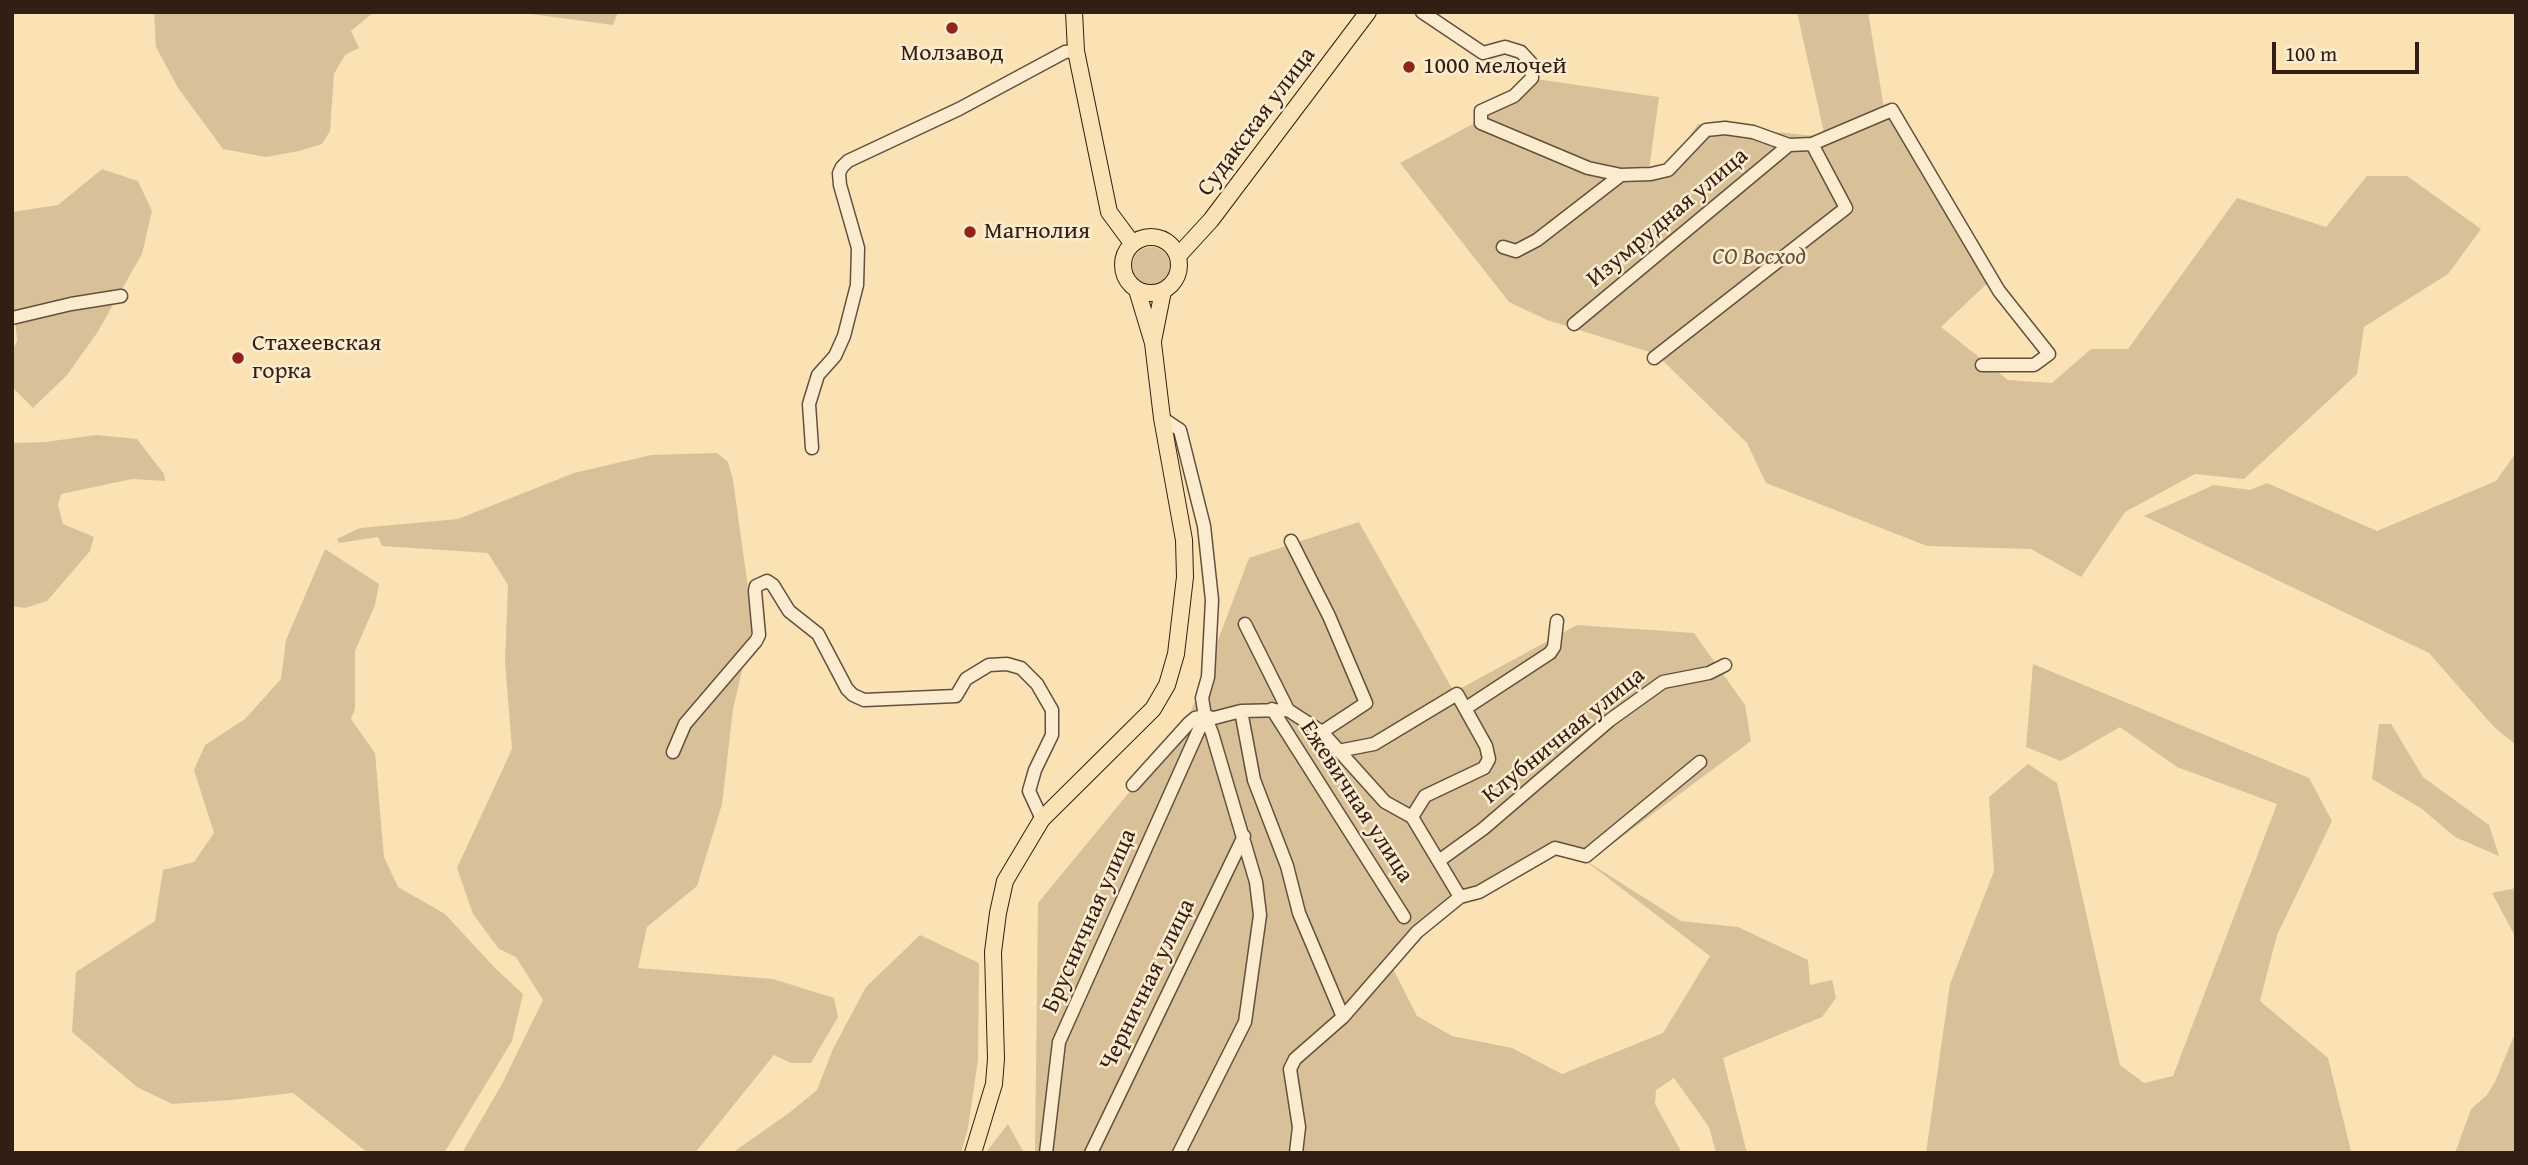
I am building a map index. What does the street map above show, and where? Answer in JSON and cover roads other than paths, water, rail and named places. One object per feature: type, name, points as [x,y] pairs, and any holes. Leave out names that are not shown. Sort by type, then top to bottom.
[{"type":"main road","points":[[1074,12],[1076,51],[1110,212],[1132,243]]},
{"type":"main road","name":"Судакская улица","points":[[1178,256],[1211,220],[1368,12]]},
{"type":"main road","points":[[973,1153],[994,1084],[996,1059],[993,952],[1005,881],[1042,819],[1153,709],[1167,685],[1176,654],[1185,577],[1179,506],[1162,418],[1153,343],[1137,290],[1125,277],[1123,259],[1132,243],[1149,237],[1167,242],[1178,256],[1179,270],[1174,282],[1163,291],[1150,294],[1137,290]]},
{"type":"main road","points":[[1153,343],[1163,291]]},
{"type":"street","points":[[1422,12],[1483,53],[1505,47],[1521,52],[1532,64],[1532,78],[1514,96],[1481,111],[1481,123],[1588,167],[1621,175],[1651,174],[1668,170],[1706,130],[1725,128],[1754,132],[1789,145],[1812,144],[1892,110],[1999,291],[2049,354],[2034,365],[1982,365]]},
{"type":"street","points":[[811,448],[809,404],[818,375],[835,356],[844,336],[857,285],[858,248],[840,185],[839,173],[842,167],[848,161],[960,109],[1065,52],[1076,51]]},
{"type":"street","points":[[1654,358],[1846,208],[1812,144]]},
{"type":"street","name":"Изумрудная улица","points":[[1574,324],[1789,145]]},
{"type":"street","points":[[1503,247],[1516,251],[1537,240],[1621,175]]},
{"type":"street","points":[[12,318],[121,296]]},
{"type":"street","points":[[1162,418],[1180,430],[1204,526],[1212,600],[1208,677],[1202,698],[1205,716],[1244,836],[1256,882],[1260,915],[1245,1022],[1179,1153]]},
{"type":"street","points":[[1291,541],[1329,616],[1366,703],[1322,732]]},
{"type":"street","points":[[673,752],[685,724],[756,641],[759,635],[755,591],[756,586],[767,581],[773,585],[789,611],[818,634],[853,695],[864,700],[956,696],[966,679],[989,665],[1007,664],[1021,668],[1037,684],[1052,710],[1052,735],[1035,770],[1029,791],[1042,819]]},
{"type":"street","points":[[1466,708],[1550,653],[1554,647],[1557,621]]},
{"type":"street","points":[[1245,624],[1288,710]]},
{"type":"street","name":"Клубничная улица","points":[[1440,860],[1483,829],[1610,720],[1663,682],[1709,673],[1725,665]]},
{"type":"street","points":[[1338,751],[1374,744],[1457,694],[1486,746],[1489,759],[1484,768],[1425,796],[1412,817]]},
{"type":"street","name":"Ежевичная улица","points":[[1272,709],[1404,917]]},
{"type":"street","points":[[1133,785],[1195,718],[1214,718],[1241,711],[1288,710],[1322,732],[1385,802],[1412,817],[1460,897]]},
{"type":"street","points":[[1241,711],[1254,780],[1287,866],[1299,913],[1343,1017]]},
{"type":"street","name":"Брусничная улица","points":[[1046,1153],[1059,1042],[1205,716]]},
{"type":"street","points":[[1296,1153],[1298,1127],[1290,1069],[1295,1059],[1343,1017],[1416,932],[1460,897],[1479,892],[1555,848],[1586,856],[1700,762]]},
{"type":"street","name":"Черничная улица","points":[[1091,1153],[1244,836]]},
{"type":"place","name":"Молзавод","points":[[952,28]]},
{"type":"place","name":"1000 мелочей","points":[[1409,67]]},
{"type":"place","name":"Магнолия","points":[[970,232]]},
{"type":"place","name":"Стахеевская горка","points":[[238,358]]},
{"type":"park label","name":"СО Восход","points":[[1759,258]]}]
